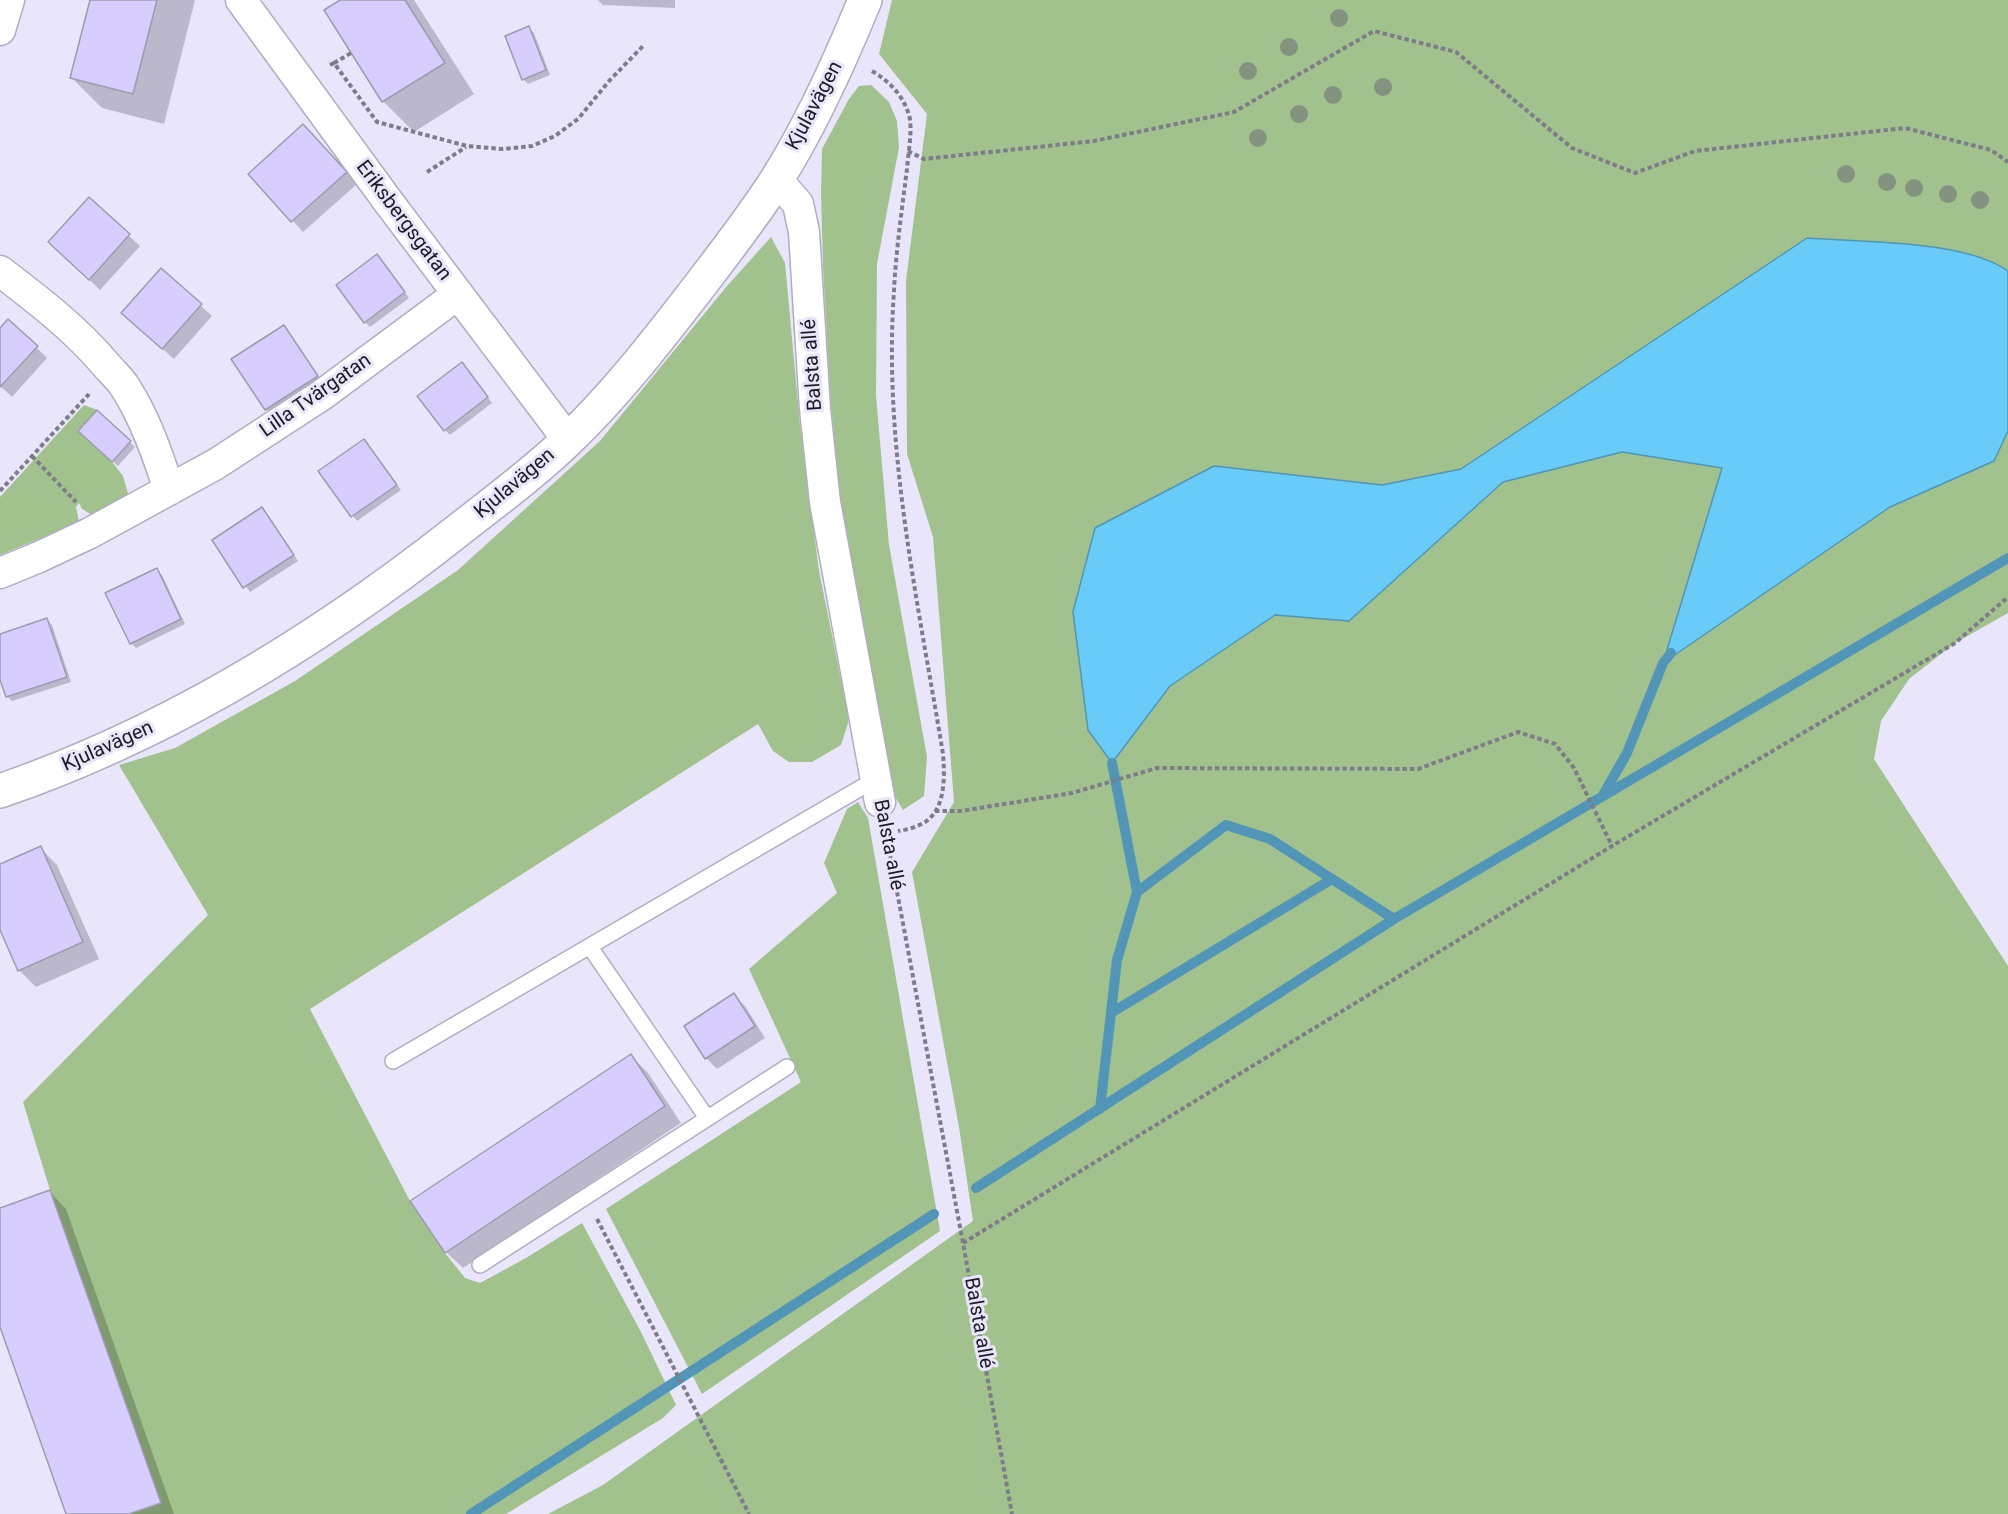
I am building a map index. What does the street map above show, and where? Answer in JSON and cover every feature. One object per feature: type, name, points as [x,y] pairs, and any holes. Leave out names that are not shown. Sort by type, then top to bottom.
[{"type":"street","points":[[0,30],[9,0]]},
{"type":"street","name":"Eriksbergsgatan","points":[[241,0],[568,440]]},
{"type":"street","name":"Kjulavägen","points":[[0,791],[41,777],[174,717],[296,646],[415,565],[568,440],[646,355],[777,180],[832,78],[865,0]]},
{"type":"street","name":"Balsta allé","points":[[777,180],[798,204],[804,232],[815,409],[825,501],[878,790]]},
{"type":"street","points":[[0,271],[43,303],[91,347],[125,387],[148,432],[169,490]]},
{"type":"street","name":"Lilla Tvärgatan","points":[[0,573],[90,533],[216,464],[322,395],[458,294]]},
{"type":"lane","points":[[393,1061],[590,947],[878,790]]},
{"type":"lane","points":[[590,947],[707,1118]]},
{"type":"lane","points":[[480,1265],[786,1067]]},
{"type":"path","points":[[908,151],[924,159],[1094,141],[1234,112],[1374,31],[1456,52],[1572,148],[1635,173],[1695,151],[1905,128],[1991,150],[2008,162]]},
{"type":"path","points":[[334,63],[376,122],[467,146],[503,149],[532,146],[555,136],[578,118],[609,81],[644,45]]},
{"type":"path","points":[[301,83],[351,53]]},
{"type":"path","points":[[841,57],[860,63],[886,79],[904,100],[910,118],[894,291],[891,357],[893,411],[903,516],[943,754],[945,779],[940,802],[935,811],[919,826],[886,834]]},
{"type":"path","points":[[427,172],[467,146]]},
{"type":"path","points":[[0,491],[111,370]]},
{"type":"path","points":[[32,456],[76,502],[90,533]]},
{"type":"path","points":[[963,1243],[1612,846],[1955,643],[2008,597]]},
{"type":"path","points":[[935,811],[961,811],[1072,793],[1157,768],[1418,769],[1518,732],[1555,744],[1574,768],[1612,846]]},
{"type":"path","name":"Balsta allé","points":[[878,790],[1012,1514]]},
{"type":"path","points":[[585,1197],[690,1404],[749,1514]]},
{"type":"green space","points":[[892,0],[2008,0],[2008,613],[1955,643],[1909,679],[1881,721],[1874,759],[2008,966],[2008,1514],[548,1514],[603,1485],[973,1221],[959,1127],[912,872],[954,802],[933,537],[907,454],[906,281],[927,114],[879,54]]},
{"type":"green space","points":[[871,85],[889,102],[897,121],[899,147],[877,264],[876,396],[889,545],[927,757],[924,796],[903,810],[894,795],[867,662],[840,493],[831,404],[823,267],[822,149],[849,99],[859,86]]},
{"type":"green space","points":[[771,237],[785,263],[800,425],[819,571],[849,720],[841,745],[812,762],[789,762],[773,751],[758,724],[310,1009],[410,1201],[465,1278],[480,1283],[582,1223],[642,1334],[676,1405],[663,1418],[506,1514],[129,1514],[160,1503],[50,1190],[23,1102],[208,915],[119,765],[175,748],[295,681],[458,570],[600,441],[727,286]]},
{"type":"green space","points":[[84,405],[97,410],[79,431],[112,462],[123,476],[129,497],[92,515],[82,509],[79,503],[76,507],[79,522],[0,555],[0,497]]},
{"type":"green space","points":[[858,802],[868,818],[940,1231],[702,1394],[606,1209],[801,1082],[749,969],[837,893],[824,863],[847,809]]},
{"type":"water","points":[[1807,238],[1912,244],[1940,248],[1966,253],[2008,271],[2008,431],[1994,461],[1890,507],[1663,663],[1722,468],[1622,452],[1503,482],[1349,621],[1275,615],[1170,686],[1112,763],[1088,730],[1073,612],[1095,528],[1214,466],[1382,485],[1461,469]]},
{"type":"building","points":[[90,0],[157,0],[133,94],[70,78]]},
{"type":"building","points":[[340,0],[405,0],[445,63],[382,102],[324,10]]},
{"type":"building","points":[[529,26],[546,70],[522,80],[505,36]]},
{"type":"building","points":[[303,124],[347,172],[291,222],[248,174]]},
{"type":"building","points":[[89,197],[130,234],[89,280],[48,242]]},
{"type":"building","points":[[377,254],[405,292],[364,323],[336,285]]},
{"type":"building","points":[[161,268],[202,304],[162,349],[121,313]]},
{"type":"building","points":[[8,319],[38,346],[0,387],[0,328]]},
{"type":"building","points":[[284,325],[318,376],[265,410],[231,359]]},
{"type":"building","points":[[462,362],[488,397],[444,431],[417,396]]},
{"type":"building","points":[[97,410],[131,441],[112,462],[78,431]]},
{"type":"building","points":[[364,439],[397,485],[351,517],[318,471]]},
{"type":"building","points":[[262,507],[294,555],[243,588],[212,540]]},
{"type":"building","points":[[157,568],[181,619],[130,644],[105,593]]},
{"type":"building","points":[[47,618],[67,677],[6,697],[0,680],[0,634]]},
{"type":"building","points":[[41,846],[83,942],[18,971],[0,930],[0,864]]},
{"type":"building","points":[[734,993],[755,1026],[705,1059],[684,1026]]},
{"type":"building","points":[[631,1054],[665,1106],[445,1253],[410,1201]]},
{"type":"building","points":[[50,1190],[161,1503],[129,1514],[66,1514],[0,1327],[0,1208]]},
{"type":"waterway","points":[[976,1188],[1394,919],[2008,558]]},
{"type":"waterway","points":[[1603,795],[1627,753],[1663,663],[1671,653]]},
{"type":"waterway","points":[[1112,763],[1137,892]]},
{"type":"waterway","points":[[1100,1109],[1117,960],[1137,892],[1226,825],[1270,839],[1394,919]]},
{"type":"waterway","points":[[1111,1013],[1332,879]]},
{"type":"waterway","points":[[471,1514],[934,1214]]}]
